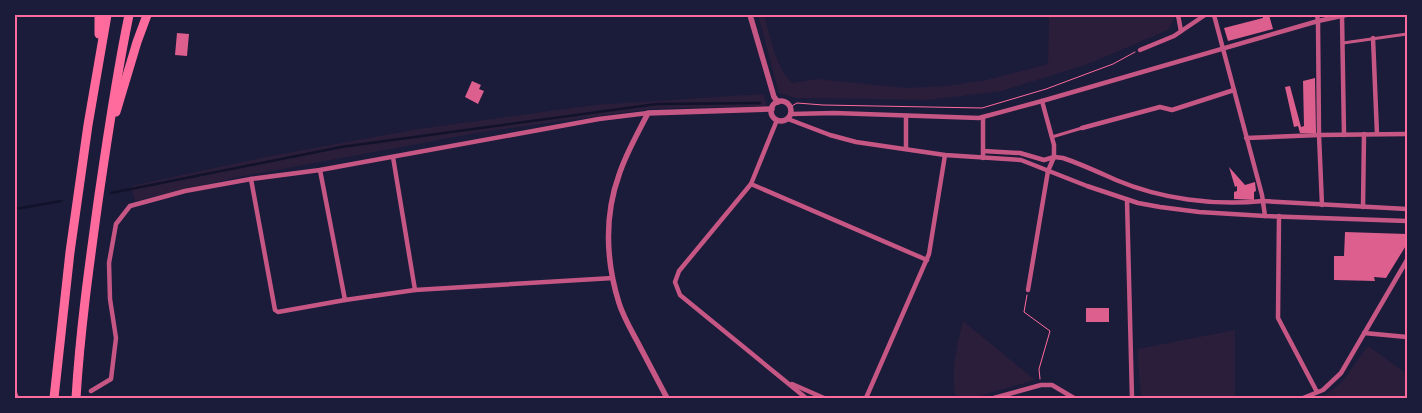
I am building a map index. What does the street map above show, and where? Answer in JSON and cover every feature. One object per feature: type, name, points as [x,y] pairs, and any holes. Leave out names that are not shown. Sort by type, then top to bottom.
[{"type":"highway","points":[[99,15],[99,57]]},
{"type":"highway","points":[[54,398],[70,252],[107,15]]},
{"type":"highway","points":[[76,398],[91,250],[106,146],[129,15]]},
{"type":"highway","points":[[106,146],[147,15]]},
{"type":"street","points":[[750,15],[774,98],[778,102],[785,102],[790,113],[830,135],[848,140],[944,155],[1021,160],[1127,200],[1160,207],[1189,211],[1266,216],[1407,221]]},
{"type":"street","points":[[1178,15],[1181,32]]},
{"type":"street","points":[[1140,50],[1181,32],[1205,15]]},
{"type":"street","points":[[1214,15],[1266,216]]},
{"type":"street","points":[[1316,15],[1318,21],[1322,205]]},
{"type":"street","points":[[778,102],[772,109],[772,116],[782,121],[790,113],[983,117],[1042,102],[1344,15],[1344,134]]},
{"type":"street","points":[[1343,43],[1407,34]]},
{"type":"street","points":[[1373,38],[1377,134]]},
{"type":"street","points":[[1051,137],[1160,107],[1172,110],[1234,90]]},
{"type":"street","points":[[1028,290],[1048,171],[1054,157],[1042,102]]},
{"type":"street","points":[[91,391],[112,379],[116,338],[110,299],[109,263],[116,224],[130,206],[186,191],[251,179],[320,170],[599,118],[648,113],[772,109]]},
{"type":"street","points":[[648,113],[624,159],[612,197],[608,230],[609,256],[619,303],[667,398]]},
{"type":"street","points":[[906,116],[906,149]]},
{"type":"street","points":[[983,117],[983,158]]},
{"type":"street","points":[[777,120],[751,184],[693,252],[679,271],[675,282],[680,295],[806,398]]},
{"type":"street","points":[[1246,138],[1344,134],[1407,134]]},
{"type":"street","points":[[1363,207],[1364,134]]},
{"type":"street","points":[[983,151],[1020,153],[1044,160],[1054,157],[1068,159],[1117,180],[1168,196],[1245,203],[1263,202],[1407,209]]},
{"type":"street","points":[[866,398],[930,254],[944,155]]},
{"type":"street","points":[[393,157],[415,290]]},
{"type":"street","points":[[320,170],[345,300]]},
{"type":"street","points":[[251,179],[275,310],[278,312],[415,290],[613,278]]},
{"type":"street","points":[[751,184],[927,260]]},
{"type":"street","points":[[1127,200],[1132,398]]},
{"type":"street","points":[[1279,216],[1278,318],[1317,392]]},
{"type":"street","points":[[1303,398],[1323,390],[1341,373],[1407,260]]},
{"type":"street","points":[[1364,333],[1407,337]]},
{"type":"street","points":[[788,382],[824,398]]},
{"type":"street","points":[[994,398],[1046,385],[1052,385],[1074,398]]},
{"type":"street","points":[[15,394],[17,398]]},
{"type":"path","points":[[790,113],[797,103],[982,108],[1046,89],[1113,64],[1140,50]]},
{"type":"path","points":[[1028,290],[1024,312],[1050,331],[1038,374],[1039,378],[1046,385]]},
{"type":"shaded area","points":[[758,15],[764,15],[771,42],[781,68],[792,83],[816,79],[906,88],[946,86],[987,80],[1048,64],[1049,19],[1045,15],[1175,15],[1175,17],[1168,30],[1088,64],[1002,91],[928,100],[795,98],[779,93]]},
{"type":"shaded area","points":[[763,94],[767,106],[650,109],[482,132],[239,177],[135,201],[131,186],[270,156],[418,129],[594,105]]},
{"type":"shaded area","points":[[963,321],[1035,380],[977,398],[956,398],[954,369]]},
{"type":"shaded area","points":[[1235,330],[1235,398],[1141,398],[1137,349]]},
{"type":"shaded area","points":[[1368,346],[1407,374],[1407,398],[1322,398],[1342,382]]},
{"type":"building","points":[[1263,15],[1269,15],[1273,29],[1228,41],[1224,28],[1263,18]]},
{"type":"building","points":[[177,33],[189,34],[187,56],[175,55]]},
{"type":"building","points":[[1315,78],[1316,133],[1300,133],[1298,126],[1294,127],[1285,87],[1290,86],[1301,127],[1304,126],[1303,81]]},
{"type":"building","points":[[472,81],[481,85],[479,89],[484,91],[478,104],[465,97]]},
{"type":"building","points":[[1229,167],[1245,185],[1255,182],[1254,200],[1234,199],[1234,192],[1237,191],[1237,186],[1235,187]]},
{"type":"building","points":[[1345,232],[1407,234],[1407,244],[1386,278],[1374,277],[1375,281],[1334,280],[1334,256],[1344,256]]},
{"type":"building","points":[[1086,308],[1109,308],[1109,322],[1086,322]]},
{"type":"waterway","points":[[111,193],[341,147],[657,104],[760,103]]},
{"type":"waterway","points":[[15,209],[61,201]]}]
